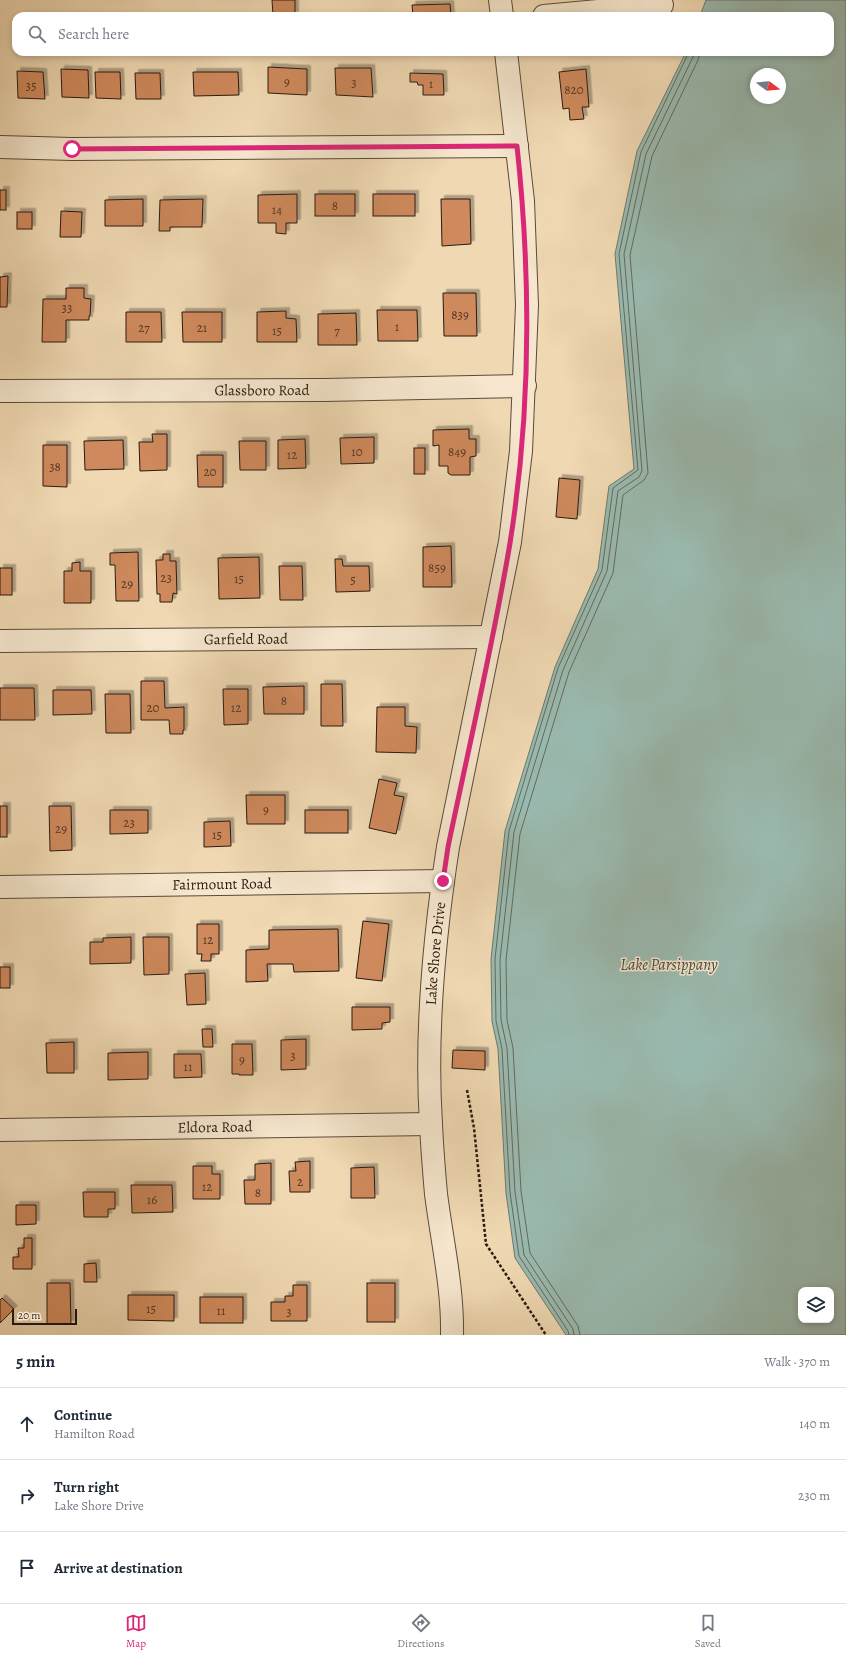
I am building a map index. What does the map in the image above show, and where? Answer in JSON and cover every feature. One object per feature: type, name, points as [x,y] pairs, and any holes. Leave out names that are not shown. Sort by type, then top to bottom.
[{"type":"street","points":[[500,0],[502,12]]},
{"type":"street","points":[[587,12],[662,5]]},
{"type":"street","name":"Lake Shore Drive","points":[[452,1335],[448,1276],[436,1192],[431,1124],[431,989],[448,847],[510,542],[521,451],[525,386],[527,305],[523,201],[506,56]]},
{"type":"street","points":[[0,148],[80,149],[517,146]]},
{"type":"street","name":"Glassboro Road","points":[[0,391],[324,390],[525,386]]},
{"type":"street","name":"Garfield Road","points":[[0,641],[491,637]]},
{"type":"street","name":"Fairmount Road","points":[[0,886],[443,881]]},
{"type":"street","name":"Eldora Road","points":[[0,1130],[431,1124]]},
{"type":"path","points":[[467,1090],[474,1128],[486,1244],[546,1335]]},
{"type":"water","name":"Lake Parsippany","points":[[706,0],[846,0],[846,1335],[566,1335],[515,1258],[506,1193],[498,1049],[492,1021],[491,959],[505,831],[555,667],[598,569],[609,486],[634,469],[615,254],[637,151],[684,56],[834,56],[834,12],[702,12]]},
{"type":"building","points":[[272,0],[295,0],[295,12],[273,12]]},
{"type":"building","points":[[450,4],[451,12],[413,12],[412,5]]},
{"type":"building","points":[[268,67],[307,69],[307,95],[268,93]]},
{"type":"building","points":[[335,68],[371,68],[373,97],[336,95]]},
{"type":"building","points":[[61,69],[88,70],[89,98],[62,97]]},
{"type":"building","points":[[586,69],[589,107],[582,107],[584,119],[570,120],[569,108],[563,109],[559,72]]},
{"type":"building","points":[[17,71],[43,72],[45,99],[18,98]]},
{"type":"building","points":[[95,72],[120,72],[121,99],[96,98]]},
{"type":"building","points":[[193,72],[238,72],[239,95],[194,96]]},
{"type":"building","points":[[135,73],[160,73],[161,99],[136,99]]},
{"type":"building","points":[[410,73],[443,74],[444,95],[423,95],[423,85],[418,85],[417,82],[410,82]]},
{"type":"building","points":[[0,190],[6,190],[6,210],[0,210]]},
{"type":"building","points":[[297,194],[297,223],[286,223],[286,234],[276,233],[276,223],[258,223],[258,195]]},
{"type":"building","points":[[315,194],[355,194],[355,216],[315,216]]},
{"type":"building","points":[[373,194],[415,194],[415,216],[373,216]]},
{"type":"building","points":[[143,199],[143,226],[105,226],[105,200]]},
{"type":"building","points":[[203,199],[202,227],[170,227],[170,231],[159,231],[160,200]]},
{"type":"building","points":[[441,199],[470,199],[471,244],[442,246]]},
{"type":"building","points":[[61,211],[82,212],[81,237],[60,237]]},
{"type":"building","points":[[17,212],[32,212],[32,229],[17,229]]},
{"type":"building","points":[[8,276],[7,307],[0,307],[0,277]]},
{"type":"building","points":[[66,288],[84,288],[84,298],[91,299],[89,320],[66,320],[66,342],[42,342],[43,299],[66,299]]},
{"type":"building","points":[[443,293],[476,293],[477,336],[444,336]]},
{"type":"building","points":[[377,310],[417,310],[418,341],[378,341]]},
{"type":"building","points":[[286,311],[286,318],[296,319],[297,342],[257,342],[257,312]]},
{"type":"building","points":[[126,312],[161,312],[162,342],[126,342]]},
{"type":"building","points":[[182,312],[222,312],[222,342],[183,342]]},
{"type":"building","points":[[356,313],[357,345],[318,345],[318,314]]},
{"type":"building","points":[[469,429],[469,439],[476,439],[476,456],[470,457],[470,475],[451,475],[448,473],[448,466],[439,466],[439,445],[433,446],[433,430]]},
{"type":"building","points":[[152,434],[167,434],[167,470],[140,471],[139,442],[153,442]]},
{"type":"building","points":[[374,437],[374,463],[341,464],[340,438]]},
{"type":"building","points":[[305,439],[306,468],[278,469],[278,440]]},
{"type":"building","points":[[123,440],[124,469],[85,470],[84,441]]},
{"type":"building","points":[[239,441],[266,441],[266,470],[240,470]]},
{"type":"building","points":[[43,445],[67,445],[67,487],[43,486]]},
{"type":"building","points":[[414,448],[425,448],[425,474],[414,474]]},
{"type":"building","points":[[197,455],[223,455],[223,487],[198,487]]},
{"type":"building","points":[[559,478],[580,480],[577,519],[556,517]]},
{"type":"building","points":[[451,546],[452,587],[423,587],[423,547]]},
{"type":"building","points":[[138,552],[139,601],[116,601],[115,565],[110,565],[110,553]]},
{"type":"building","points":[[163,554],[170,554],[170,561],[176,561],[177,594],[173,593],[172,602],[160,602],[160,594],[157,594],[156,560],[163,560]]},
{"type":"building","points":[[259,557],[260,598],[219,599],[218,558]]},
{"type":"building","points":[[335,559],[342,559],[343,566],[369,566],[370,591],[336,592]]},
{"type":"building","points":[[80,562],[80,571],[91,571],[91,603],[64,603],[64,571],[72,571],[72,563]]},
{"type":"building","points":[[279,566],[302,566],[303,600],[280,600]]},
{"type":"building","points":[[0,568],[12,568],[12,595],[0,595]]},
{"type":"building","points":[[141,681],[164,681],[165,708],[184,707],[183,734],[170,734],[169,720],[141,720]]},
{"type":"building","points":[[321,684],[342,684],[343,726],[321,726]]},
{"type":"building","points":[[304,686],[304,714],[264,714],[263,687]]},
{"type":"building","points":[[0,688],[34,688],[35,720],[0,720]]},
{"type":"building","points":[[223,689],[248,689],[248,724],[224,725]]},
{"type":"building","points":[[53,690],[91,690],[92,714],[53,715]]},
{"type":"building","points":[[105,694],[130,694],[131,733],[106,733]]},
{"type":"building","points":[[377,707],[405,707],[405,726],[417,727],[416,753],[376,752]]},
{"type":"building","points":[[379,779],[397,783],[394,795],[404,797],[396,834],[369,828]]},
{"type":"building","points":[[246,795],[285,795],[285,824],[247,824]]},
{"type":"building","points":[[0,806],[7,806],[7,837],[0,837]]},
{"type":"building","points":[[49,806],[71,806],[72,850],[50,851]]},
{"type":"building","points":[[110,810],[148,810],[148,833],[110,834]]},
{"type":"building","points":[[305,810],[348,810],[348,833],[305,833]]},
{"type":"building","points":[[230,821],[231,846],[204,847],[204,822]]},
{"type":"building","points":[[363,921],[389,924],[382,981],[356,978]]},
{"type":"building","points":[[197,924],[219,924],[219,954],[211,954],[211,961],[201,961],[202,954],[197,954]]},
{"type":"building","points":[[338,929],[339,971],[294,972],[293,964],[267,964],[268,981],[246,982],[246,950],[269,949],[269,930]]},
{"type":"building","points":[[131,937],[131,963],[90,964],[90,942],[103,942],[103,938]]},
{"type":"building","points":[[143,937],[169,937],[169,974],[144,975]]},
{"type":"building","points":[[0,967],[10,967],[10,988],[0,988]]},
{"type":"building","points":[[205,973],[206,1004],[187,1005],[185,974]]},
{"type":"building","points":[[352,1007],[390,1007],[390,1022],[382,1023],[382,1029],[352,1030]]},
{"type":"building","points":[[202,1029],[212,1029],[213,1047],[203,1047]]},
{"type":"building","points":[[306,1039],[306,1069],[281,1070],[281,1040]]},
{"type":"building","points":[[74,1042],[74,1073],[47,1073],[46,1043]]},
{"type":"building","points":[[232,1044],[252,1044],[253,1075],[232,1074]]},
{"type":"building","points":[[453,1050],[485,1051],[485,1070],[452,1068]]},
{"type":"building","points":[[148,1052],[148,1079],[108,1080],[108,1053]]},
{"type":"building","points":[[174,1054],[201,1054],[202,1077],[174,1078]]},
{"type":"building","points":[[310,1161],[310,1192],[290,1192],[289,1171],[296,1171],[295,1162]]},
{"type":"building","points":[[271,1163],[271,1204],[245,1204],[244,1180],[255,1180],[255,1164]]},
{"type":"building","points":[[193,1166],[212,1166],[212,1174],[220,1174],[220,1199],[193,1199]]},
{"type":"building","points":[[374,1167],[375,1198],[351,1198],[351,1168]]},
{"type":"building","points":[[131,1185],[172,1185],[173,1212],[132,1213]]},
{"type":"building","points":[[83,1192],[115,1192],[115,1209],[108,1209],[108,1217],[84,1217]]},
{"type":"building","points":[[16,1205],[36,1205],[36,1224],[16,1225]]},
{"type":"building","points":[[24,1238],[32,1238],[32,1269],[13,1269],[13,1257],[19,1257],[18,1248],[24,1248]]},
{"type":"building","points":[[96,1263],[97,1282],[84,1282],[84,1264]]},
{"type":"building","points":[[47,1283],[70,1283],[71,1324],[47,1324]]},
{"type":"building","points":[[367,1283],[395,1283],[395,1322],[367,1322]]},
{"type":"building","points":[[293,1285],[307,1285],[307,1321],[271,1321],[271,1302],[285,1302],[285,1296],[293,1296]]},
{"type":"building","points":[[128,1295],[174,1295],[174,1321],[128,1320]]},
{"type":"building","points":[[200,1297],[243,1297],[243,1323],[200,1323]]},
{"type":"building","points":[[2,1298],[14,1309],[0,1323],[0,1300]]},
{"type":"route","points":[[72,149],[517,146],[523,201],[527,305],[525,386],[521,451],[510,542],[448,847],[443,881]]}]
